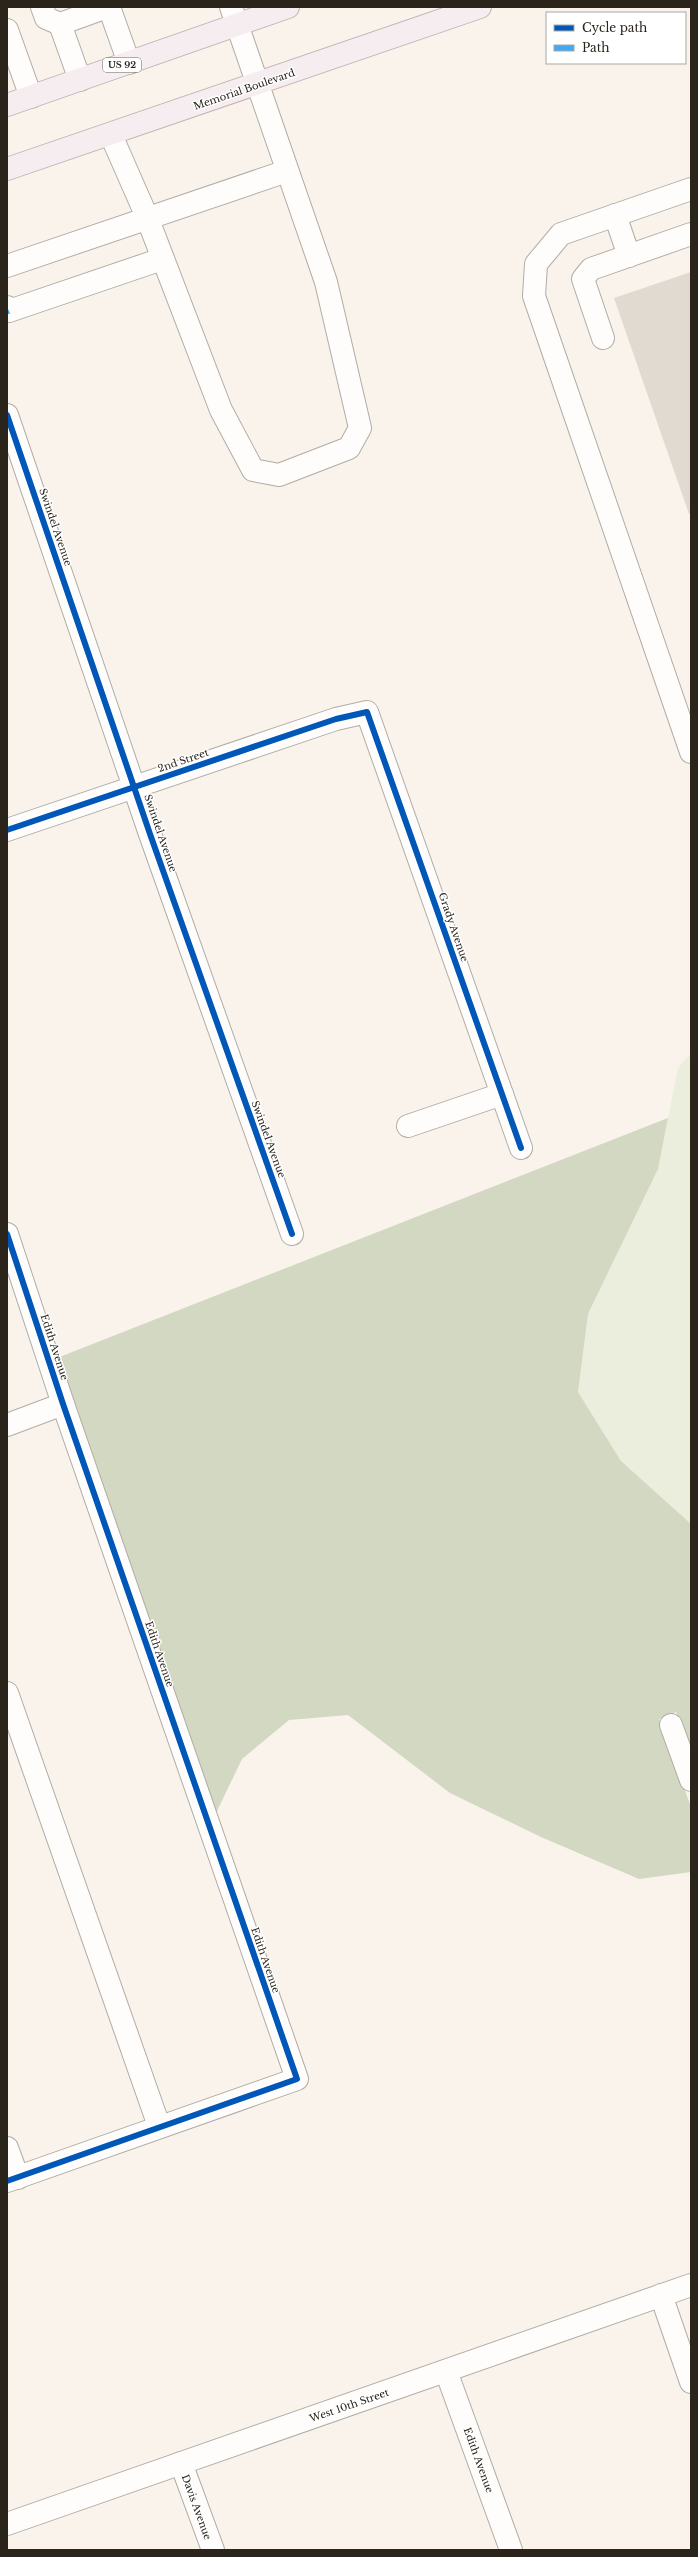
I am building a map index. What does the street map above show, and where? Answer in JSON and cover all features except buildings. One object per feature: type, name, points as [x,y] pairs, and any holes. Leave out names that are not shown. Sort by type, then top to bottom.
[{"type":"main road","name":"US 92","points":[[7,106],[129,63],[234,16],[288,7]]},
{"type":"main road","name":"Memorial Boulevard","points":[[7,169],[258,85],[480,7]]},
{"type":"street","points":[[80,80],[52,15],[104,8],[129,63]]},
{"type":"street","points":[[111,135],[147,217],[221,410],[253,470],[279,475],[349,448],[360,428],[326,282],[234,16]]},
{"type":"street","points":[[7,30],[31,97]]},
{"type":"street","points":[[7,266],[287,170]]},
{"type":"street","points":[[691,189],[561,234],[536,264],[534,296],[691,752]]},
{"type":"street","points":[[615,215],[629,256]]},
{"type":"street","points":[[603,338],[583,279],[591,269],[691,234]]},
{"type":"street","points":[[7,307],[9,311],[162,259]]},
{"type":"street","name":"Swindel Avenue","points":[[7,415],[134,787],[292,1234]]},
{"type":"street","name":"2nd Street","points":[[7,830],[336,719],[367,712]]},
{"type":"street","name":"Grady Avenue","points":[[367,712],[521,1148]]},
{"type":"street","points":[[408,1126],[502,1094]]},
{"type":"street","name":"Edith Avenue","points":[[7,1234],[63,1404],[297,2079],[159,2126]]},
{"type":"street","points":[[7,1425],[63,1404]]},
{"type":"street","points":[[7,1693],[159,2126],[12,2180],[7,2148]]},
{"type":"street","points":[[671,1725],[691,1780]]},
{"type":"street","name":"West 10th Street","points":[[7,2524],[691,2285]]},
{"type":"street","points":[[661,2295],[691,2382]]},
{"type":"street","name":"Edith Avenue","points":[[446,2371],[511,2550]]},
{"type":"street","name":"Davis Avenue","points":[[181,2464],[213,2550]]},
{"type":"green space","points":[[691,1053],[691,1524],[621,1461],[578,1392],[588,1314],[658,1169],[678,1068]]},
{"type":"green space","points":[[668,1118],[658,1169],[588,1314],[578,1392],[621,1461],[691,1524],[691,1753],[676,1712],[659,1719],[691,1807],[691,1872],[639,1879],[541,1837],[450,1793],[348,1715],[289,1720],[242,1759],[216,1813],[57,1358]]},
{"type":"cycle path","points":[[7,415],[150,834],[292,1234]]},
{"type":"cycle path","points":[[7,830],[336,719],[367,712],[521,1148]]},
{"type":"cycle path","points":[[7,1234],[63,1404],[297,2079],[7,2181]]}]
